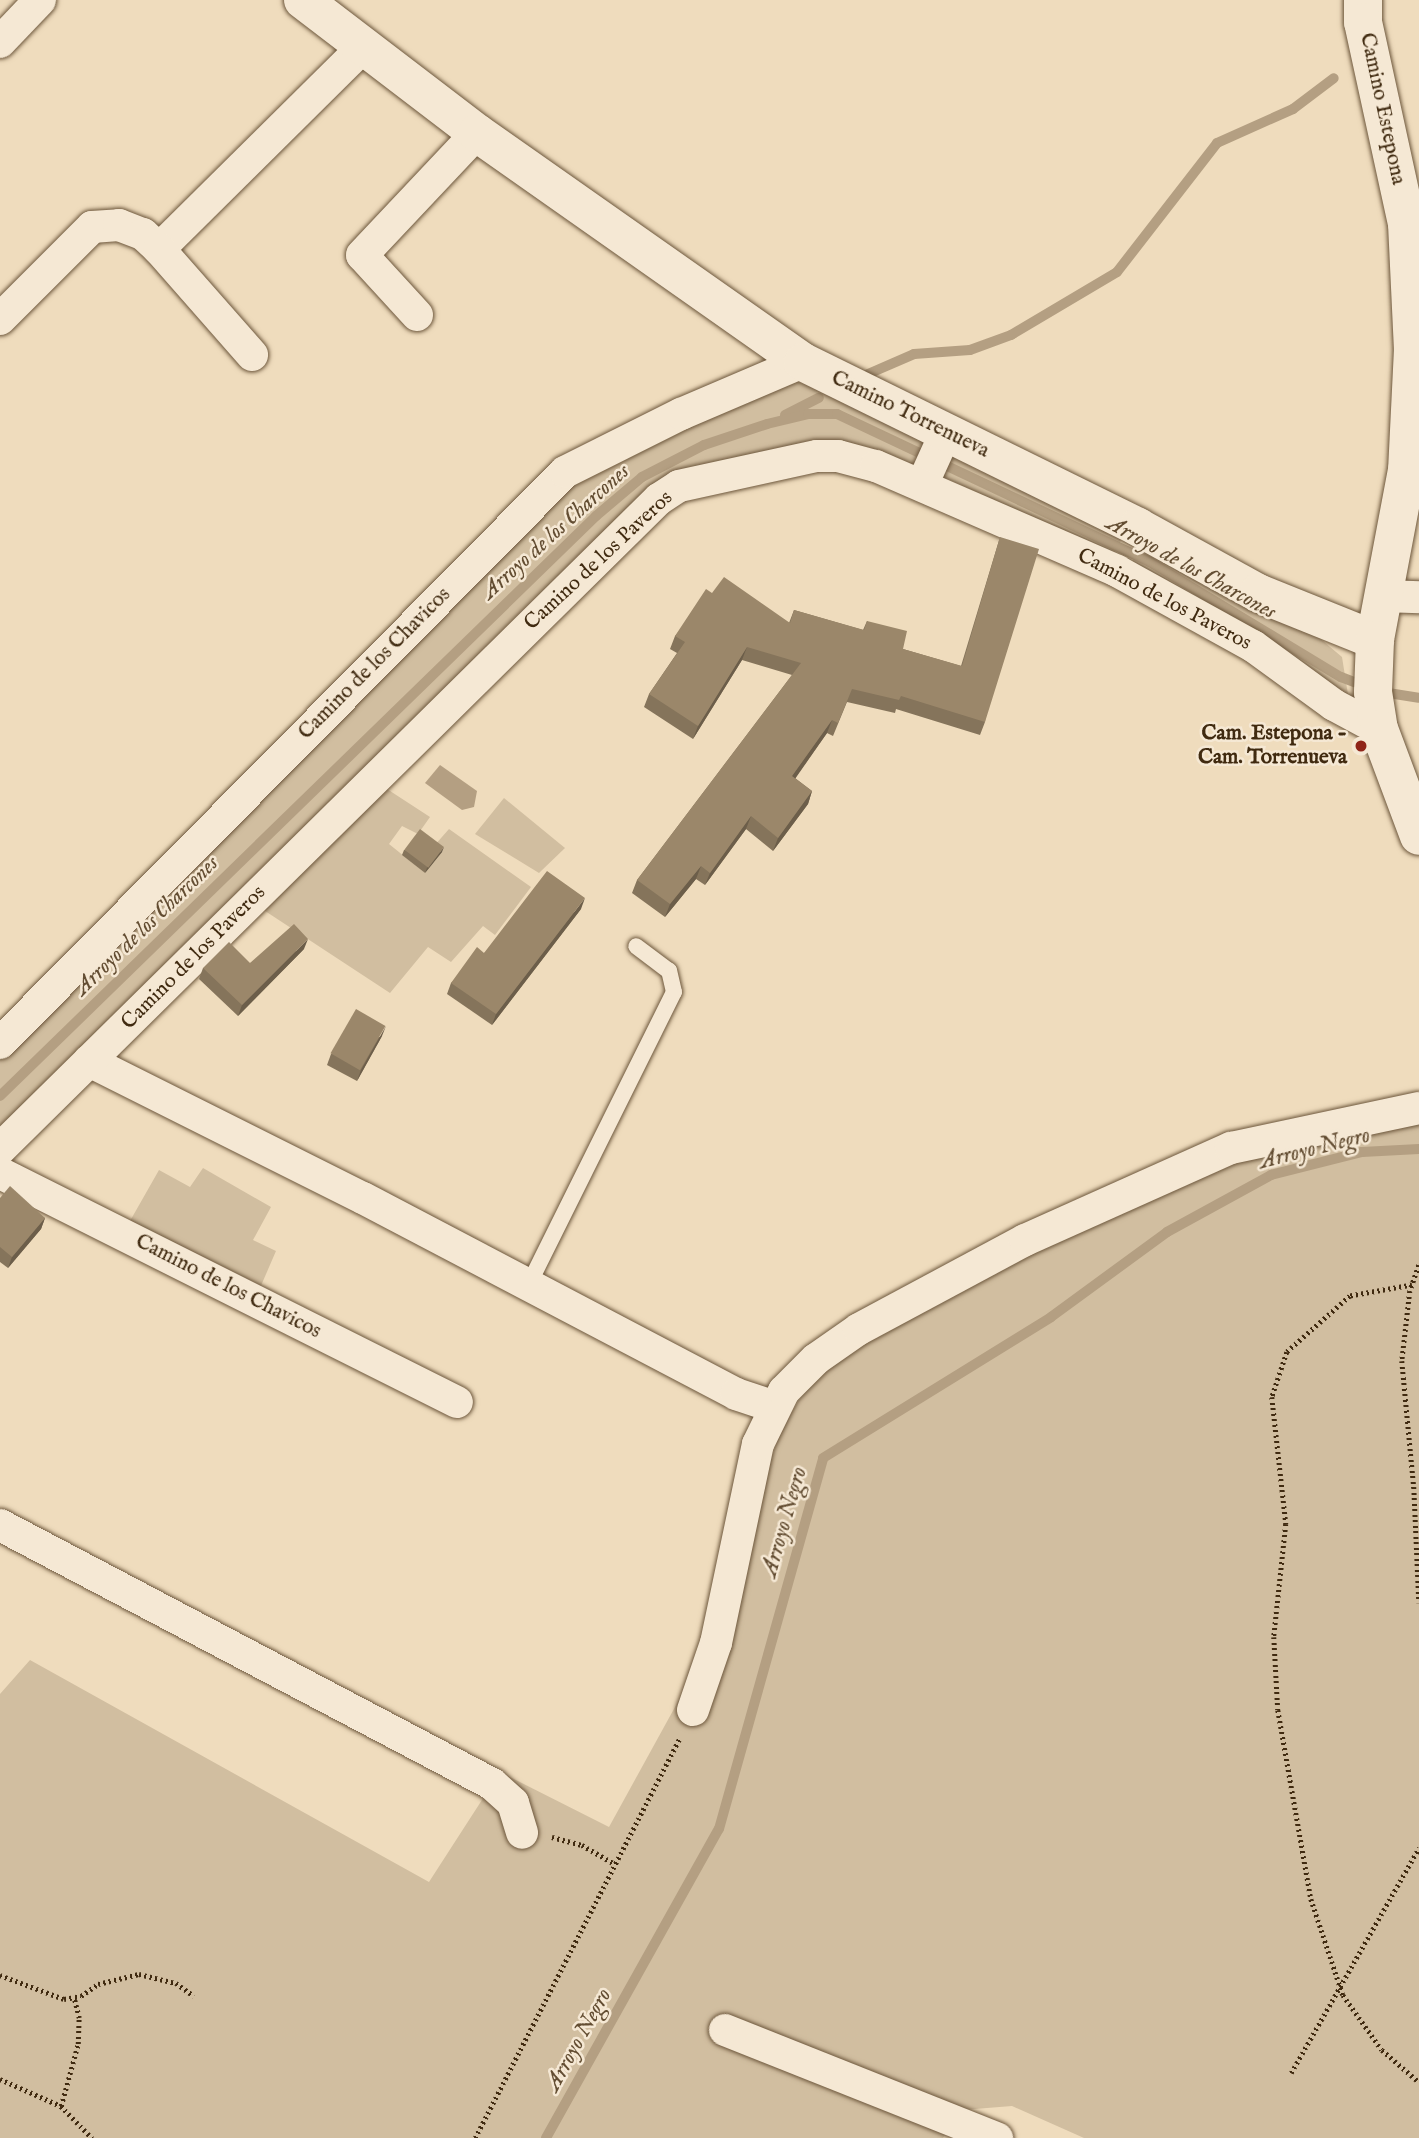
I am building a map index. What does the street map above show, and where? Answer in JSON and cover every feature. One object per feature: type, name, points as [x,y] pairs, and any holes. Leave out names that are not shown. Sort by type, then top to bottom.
[{"type":"street","points":[[0,42],[40,0]]},
{"type":"street","name":"Camino Torrenueva","points":[[303,0],[477,133],[803,362],[934,459],[1128,549],[1258,593],[1374,656]]},
{"type":"street","name":"Camino Estepona","points":[[1363,0],[1363,22],[1413,223],[1413,349],[1401,596],[1374,656],[1377,721],[1419,836]]},
{"type":"street","points":[[159,248],[364,47]]},
{"type":"street","points":[[417,315],[362,255],[477,133]]},
{"type":"street","points":[[0,319],[92,227],[119,225],[143,234],[159,248],[252,355]]},
{"type":"street","name":"Camino de los Chavicos","points":[[0,1043],[565,472],[681,414],[803,362]]},
{"type":"street","name":"Camino de los Paveros","points":[[0,1149],[669,492],[802,458],[831,455],[866,463],[934,459],[1128,549],[1334,705],[1377,721]]},
{"type":"street","points":[[89,1061],[529,1284],[736,1394],[775,1407]]},
{"type":"street","points":[[693,1710],[716,1643],[758,1444],[775,1407],[793,1379],[859,1329],[1104,1203],[1231,1148],[1419,1108]]},
{"type":"street","name":"Camino de los Chavicos","points":[[0,1173],[457,1402]]},
{"type":"street","points":[[0,1525],[492,1784],[513,1803],[522,1833]]},
{"type":"street","points":[[725,2030],[997,2138]]},
{"type":"lane","points":[[529,1284],[674,992],[669,971],[636,946]]},
{"type":"path","points":[[1419,1265],[1412,1285],[1402,1361],[1414,1488],[1419,1603]]},
{"type":"path","points":[[1412,1285],[1350,1296],[1326,1314],[1287,1352],[1272,1398],[1286,1524],[1274,1637],[1278,1710],[1311,1899],[1339,1983],[1382,2050],[1419,2082]]},
{"type":"path","points":[[475,2138],[693,1710]]},
{"type":"path","points":[[522,1833],[569,1840],[615,1864]]},
{"type":"path","points":[[1291,2073],[1339,1983],[1419,1848]]},
{"type":"path","points":[[0,1975],[46,1996],[74,1998],[99,1984],[139,1973],[176,1983],[194,1996]]},
{"type":"path","points":[[61,2106],[78,2044],[79,2018],[74,1998]]},
{"type":"path","points":[[0,2079],[61,2106],[92,2138]]},
{"type":"shaded area","points":[[797,382],[826,390],[935,440],[918,476],[895,467],[676,478],[0,1137],[0,1058],[570,485],[762,392]]},
{"type":"shaded area","points":[[949,449],[1124,534],[1114,555],[937,474]]},
{"type":"shaded area","points":[[1142,541],[1317,636],[1342,657],[1349,701],[1131,564]]},
{"type":"shaded area","points":[[440,765],[477,791],[474,807],[462,810],[425,783]]},
{"type":"shaded area","points":[[387,789],[430,817],[418,834],[402,826],[389,844],[425,873],[442,852],[434,846],[449,829],[531,887],[495,935],[483,926],[451,962],[428,947],[390,993],[259,907]]},
{"type":"shaded area","points":[[504,798],[565,848],[539,873],[475,834]]},
{"type":"shaded area","points":[[1419,1124],[1419,2138],[1084,2138],[1012,2106],[962,2110],[943,2138],[0,2138],[0,1694],[30,1660],[429,1882],[500,1772],[609,1827],[697,1667],[782,1428],[801,1397],[837,1357],[1062,1231],[1220,1166]]},
{"type":"shaded area","points":[[203,1168],[271,1207],[253,1240],[276,1251],[260,1288],[130,1221],[159,1170],[190,1187]]},
{"type":"building","points":[[1000,537],[1039,549],[985,722],[901,696],[899,700],[852,689],[838,723],[832,720],[792,776],[812,791],[778,838],[751,816],[710,873],[701,866],[670,904],[637,880],[801,663],[747,647],[698,726],[649,694],[685,642],[675,636],[706,589],[712,593],[724,577],[790,623],[794,610],[864,630],[867,621],[907,631],[903,649],[962,666]]},
{"type":"building","points":[[420,829],[444,847],[428,868],[404,850]]},
{"type":"building","points":[[547,871],[585,898],[496,1014],[451,983],[477,947],[484,953]]},
{"type":"building","points":[[294,924],[308,939],[242,1005],[203,968],[229,942],[250,963]]},
{"type":"building","points":[[356,1009],[385,1026],[360,1070],[331,1053]]},
{"type":"building","points":[[10,1186],[45,1218],[12,1257],[0,1247],[0,1198]]},
{"type":"waterway","points":[[868,374],[914,354],[970,350],[1011,335],[1117,272],[1217,143],[1293,109],[1334,78]]},
{"type":"waterway","points":[[785,415],[819,398]]},
{"type":"waterway","name":"Arroyo de los Charcones","points":[[0,1096],[596,516],[642,477],[704,445],[767,424],[808,414],[837,414],[1150,562],[1341,677],[1365,686]]},
{"type":"waterway","name":"Arroyo de los Charcones","points":[[1382,692],[1419,698]]},
{"type":"waterway","name":"Arroyo Negro","points":[[546,2138],[719,1829],[823,1458],[1051,1317],[1167,1232],[1271,1175],[1362,1152],[1419,1149]]},
{"type":"place","name":"Cam. Estepona - Cam. Torrenueva","points":[[1361,746]]}]
